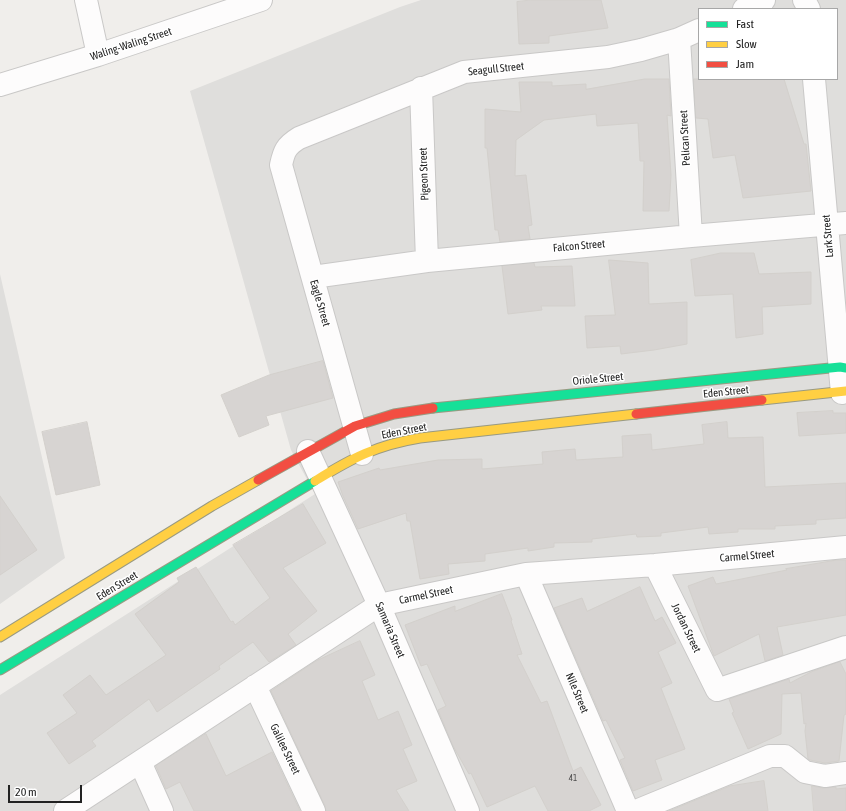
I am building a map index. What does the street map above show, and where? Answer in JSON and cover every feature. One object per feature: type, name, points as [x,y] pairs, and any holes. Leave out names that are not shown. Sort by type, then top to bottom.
[{"type":"main road","name":"Oriole Street","points":[[355,426],[399,412],[843,367]]},
{"type":"main road","name":"Eden Street","points":[[0,670],[321,477],[362,454],[399,441],[742,402],[844,392]]},
{"type":"main road","name":"Eden Street","points":[[0,637],[212,506],[355,426]]},
{"type":"street","points":[[86,0],[98,55]]},
{"type":"street","points":[[746,8],[764,0]]},
{"type":"street","name":"Waling-Waling Street","points":[[0,85],[98,55],[247,2]]},
{"type":"street","name":"Seagull Street","points":[[283,152],[290,143],[299,138],[420,88],[464,72],[608,57],[641,50],[679,39],[698,30]]},
{"type":"street","name":"Pelican Street","points":[[679,39],[691,236]]},
{"type":"street","name":"Lark Street","points":[[814,80],[836,223],[844,392]]},
{"type":"street","name":"Pigeon Street","points":[[420,88],[427,261]]},
{"type":"street","name":"Eagle Street","points":[[283,152],[281,165],[362,454]]},
{"type":"street","name":"Falcon Street","points":[[313,277],[427,261],[836,223]]},
{"type":"street","name":"Samaria Street","points":[[308,451],[379,605],[468,811]]},
{"type":"street","name":"Carmel Street","points":[[65,811],[379,605],[526,574],[655,565],[846,547]]},
{"type":"street","name":"Jordan Street","points":[[655,565],[717,690],[846,647]]},
{"type":"street","name":"Nile Street","points":[[526,574],[628,811]]},
{"type":"street","name":"Galilee Street","points":[[255,686],[314,811]]},
{"type":"street","points":[[636,811],[770,756],[785,756],[805,772],[824,776],[846,773]]},
{"type":"street","points":[[140,762],[162,811]]},
{"type":"shaded area","points":[[421,0],[846,0],[846,811],[0,811],[0,695],[315,494],[291,450],[190,91]]},
{"type":"shaded area","points":[[0,274],[65,558],[0,604]]},
{"type":"building","points":[[531,0],[601,0],[608,28],[549,36],[549,43],[519,44],[517,2]]},
{"type":"building","points":[[645,79],[669,79],[671,116],[667,115],[671,175],[669,211],[643,211],[644,161],[640,161],[638,123],[597,126],[596,114],[544,120],[516,140],[515,176],[526,175],[532,225],[528,226],[530,239],[500,242],[498,230],[495,230],[487,148],[485,148],[485,109],[521,112],[519,82],[552,82],[552,86],[586,84],[586,89]]},
{"type":"building","points":[[694,79],[784,80],[804,144],[806,144],[811,191],[743,198],[735,155],[713,158],[708,119],[696,118]]},
{"type":"building","points":[[721,253],[754,253],[759,274],[811,272],[811,304],[762,307],[763,334],[736,338],[733,294],[695,296],[691,260]]},
{"type":"building","points":[[609,260],[648,263],[649,304],[687,302],[687,344],[621,354],[620,346],[587,348],[585,316],[615,315]]},
{"type":"building","points":[[534,263],[535,267],[572,266],[575,306],[541,306],[542,310],[508,314],[502,266]]},
{"type":"building","points":[[323,361],[333,398],[266,416],[269,425],[239,437],[221,395],[269,375]]},
{"type":"building","points":[[833,411],[833,413],[846,413],[846,433],[799,436],[797,413]]},
{"type":"building","points":[[87,422],[100,485],[56,495],[42,432]]},
{"type":"building","points":[[727,422],[728,438],[763,437],[765,487],[846,483],[846,518],[816,520],[816,524],[775,526],[775,529],[738,529],[738,532],[709,534],[708,527],[661,533],[661,536],[637,537],[636,534],[592,539],[592,542],[554,543],[554,547],[528,551],[528,548],[485,554],[485,561],[448,564],[449,574],[420,579],[410,521],[407,521],[406,513],[358,529],[338,482],[379,468],[380,470],[438,460],[482,459],[482,469],[543,464],[542,452],[575,449],[576,460],[623,457],[622,436],[651,434],[652,450],[704,444],[702,425]]},
{"type":"building","points":[[0,496],[37,550],[0,575]]},
{"type":"building","points":[[303,504],[326,543],[283,568],[317,611],[288,634],[296,645],[269,662],[253,642],[219,666],[220,669],[157,712],[149,699],[92,741],[96,746],[69,764],[47,733],[77,713],[63,695],[90,675],[106,695],[166,655],[135,614],[179,582],[177,578],[196,567],[231,622],[233,621],[235,625],[270,598],[233,545]]},
{"type":"building","points":[[837,560],[846,560],[846,615],[777,627],[783,655],[765,661],[759,634],[714,656],[688,586],[713,577],[716,584]]},
{"type":"building","points":[[640,587],[655,621],[662,617],[676,643],[658,652],[672,683],[661,688],[685,749],[655,760],[662,780],[633,791],[620,760],[625,758],[606,720],[603,721],[554,608],[582,598],[587,611]]},
{"type":"building","points":[[502,594],[512,620],[511,621],[522,654],[517,655],[541,703],[547,701],[573,771],[581,767],[601,805],[589,811],[548,811],[535,786],[487,807],[471,773],[469,774],[453,746],[438,710],[446,706],[427,664],[421,666],[405,625],[455,606],[455,611]]},
{"type":"building","points":[[360,641],[375,675],[362,681],[378,720],[398,711],[412,745],[403,749],[417,781],[396,790],[409,811],[326,811],[271,691],[316,661]]},
{"type":"building","points":[[840,662],[846,674],[846,714],[844,715],[839,761],[825,763],[808,759],[805,731],[806,723],[804,724],[801,693],[782,694],[781,734],[748,749],[732,713],[734,712],[729,699],[789,679],[790,683],[811,672]]},
{"type":"building","points":[[206,734],[226,776],[272,752],[300,811],[194,811],[180,782],[166,789],[156,766]]},
{"type":"building","points":[[764,781],[768,811],[669,811],[730,786]]},
{"type":"building","points":[[812,786],[823,788],[836,787],[836,789],[846,788],[846,811],[814,811]]},
{"type":"traffic: fast","points":[[433,408],[840,367],[846,368]]},
{"type":"traffic: fast","points":[[0,670],[315,481]]},
{"type":"traffic: slow","points":[[762,400],[846,391]]},
{"type":"traffic: slow","points":[[315,481],[353,459],[391,444],[405,441],[420,438],[636,414]]},
{"type":"traffic: slow","points":[[0,637],[212,506],[258,480]]},
{"type":"traffic: jam","points":[[636,414],[762,400]]},
{"type":"traffic: jam","points":[[258,480],[355,426],[394,414],[433,408]]}]
